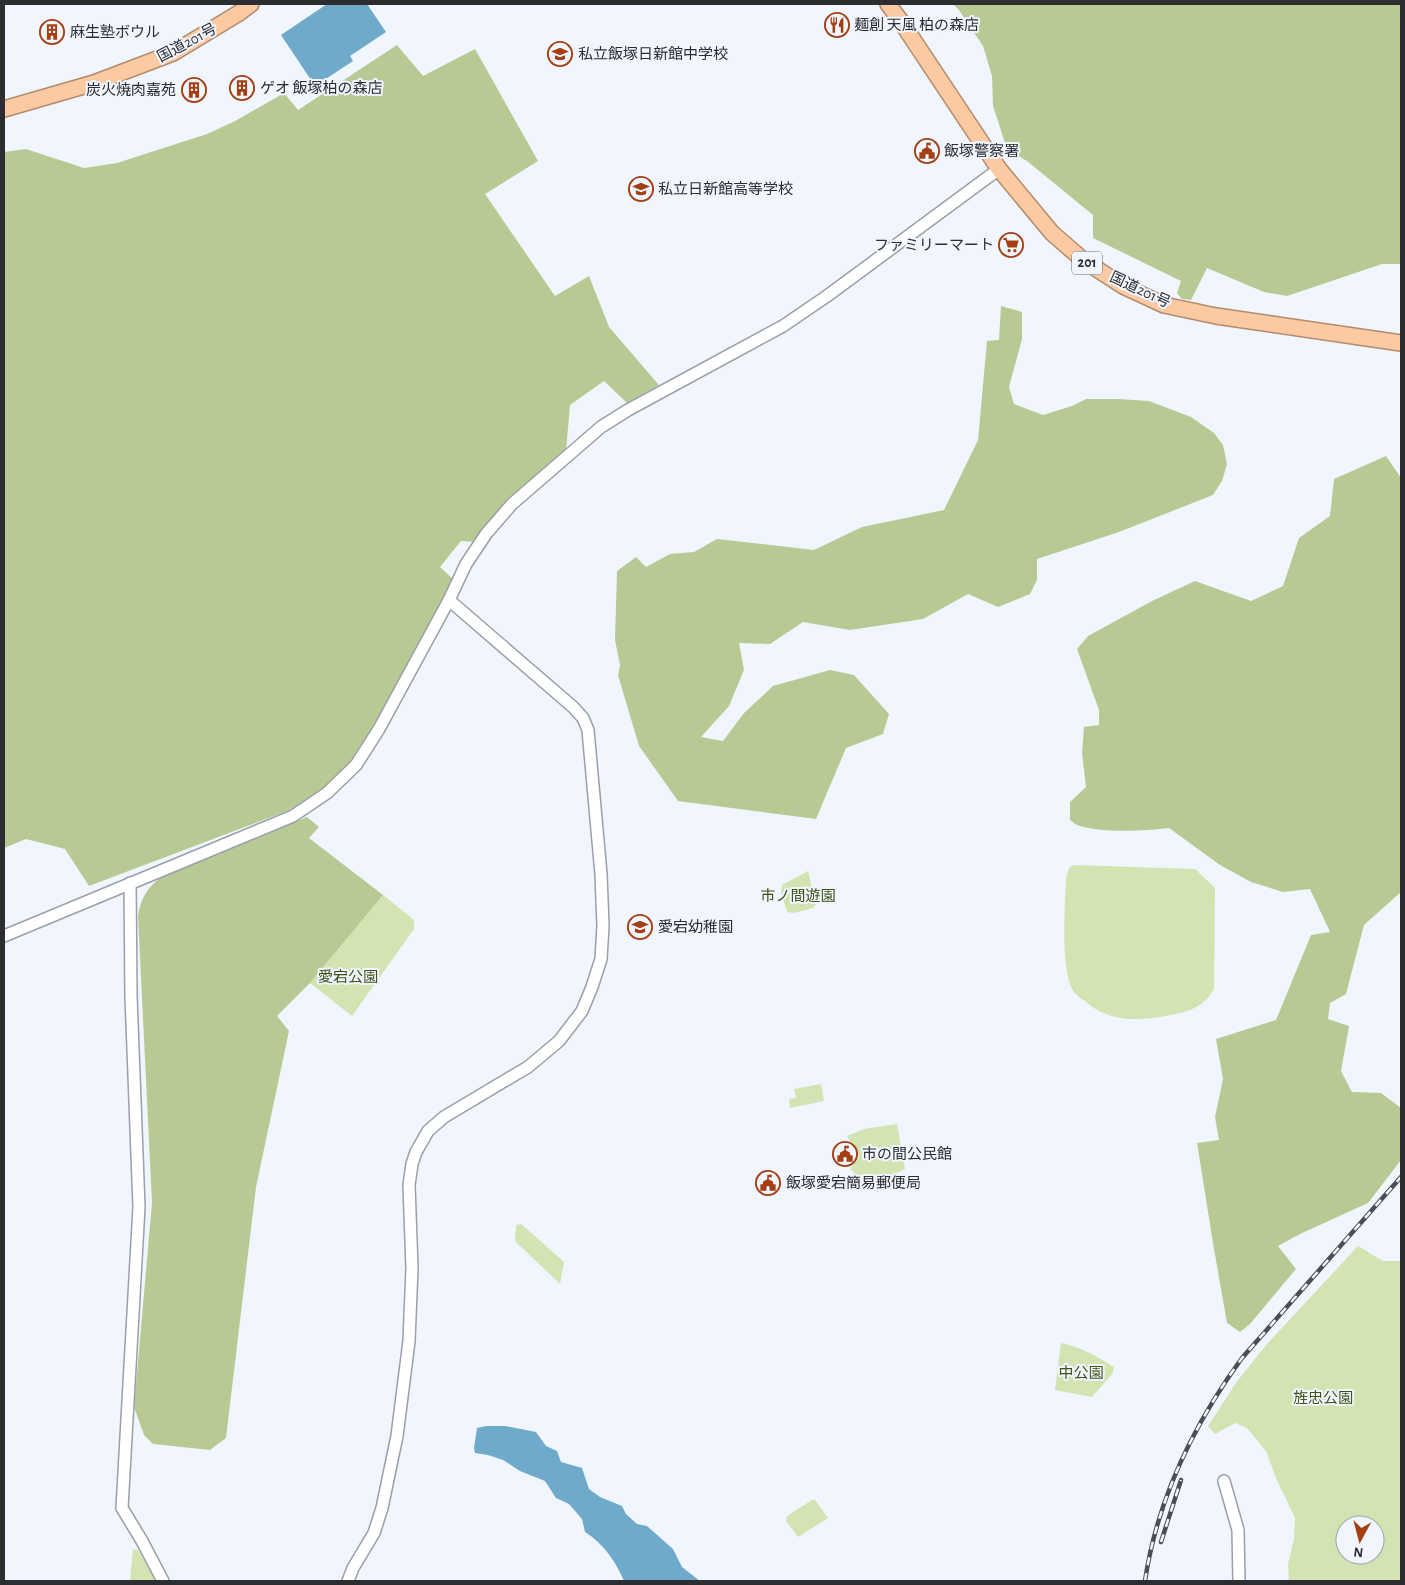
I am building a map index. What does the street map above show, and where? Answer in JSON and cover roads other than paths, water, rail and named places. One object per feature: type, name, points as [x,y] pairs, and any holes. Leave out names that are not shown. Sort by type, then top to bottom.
[{"type":"highway","name":"国道201号","points":[[4,110],[94,84],[174,53],[236,9],[251,4]]},
{"type":"highway","name":"国道201号","points":[[888,4],[999,169],[1052,233],[1083,260],[1123,286],[1164,305],[1216,316],[1401,343]]},
{"type":"street","points":[[4,936],[293,816],[327,793],[356,765],[379,729],[449,600],[466,564],[486,534],[512,504],[601,427],[628,410],[783,326],[827,296],[999,169]]},
{"type":"street","points":[[348,1581],[353,1568],[374,1533],[384,1500],[397,1436],[409,1341],[412,1268],[409,1186],[416,1152],[428,1132],[444,1117],[528,1067],[559,1041],[582,1011],[601,959],[604,926],[601,874],[586,723],[573,708],[449,600]]},
{"type":"street","points":[[130,883],[131,996],[138,1206],[122,1508],[163,1581]]},
{"type":"street","points":[[1224,1481],[1238,1530],[1239,1581]]},
{"type":"water","points":[[327,4],[367,4],[386,32],[350,56],[353,61],[315,86],[281,35]]},
{"type":"water","points":[[505,1426],[536,1432],[546,1446],[557,1451],[561,1462],[582,1468],[589,1489],[600,1497],[622,1506],[626,1514],[637,1524],[647,1526],[673,1549],[682,1567],[700,1581],[624,1581],[608,1554],[592,1536],[585,1532],[582,1519],[569,1504],[556,1498],[545,1481],[520,1471],[503,1460],[475,1453],[477,1428]]},
{"type":"railway","points":[[1145,1581],[1158,1521],[1168,1492],[1193,1436],[1208,1409],[1242,1358],[1401,1177]]},
{"type":"railway","points":[[1161,1542],[1181,1480]]},
{"type":"place","name":"麺創 天風 柏の森店","points":[[837,25]]},
{"type":"place","name":"麻生塾ボウル","points":[[52,32]]},
{"type":"place","name":"私立飯塚日新館中学校","points":[[560,54]]},
{"type":"place","name":"ゲオ 飯塚柏の森店","points":[[242,88]]},
{"type":"place","name":"炭火焼肉嘉苑","points":[[194,90]]},
{"type":"place","name":"飯塚警察署","points":[[927,151]]},
{"type":"place","name":"私立日新館高等学校","points":[[641,189]]},
{"type":"place","name":"ファミリーマート","points":[[1011,245]]},
{"type":"place","name":"愛宕幼稚園","points":[[640,927]]},
{"type":"place","name":"市の間公民館","points":[[845,1154]]},
{"type":"place","name":"飯塚愛宕簡易郵便局","points":[[768,1183]]},
{"type":"park label","name":"市ノ間遊園","points":[[798,896]]},
{"type":"park label","name":"愛宕公園","points":[[348,977]]},
{"type":"park label","name":"中公園","points":[[1081,1373]]},
{"type":"park label","name":"旌忠公園","points":[[1323,1398]]}]
